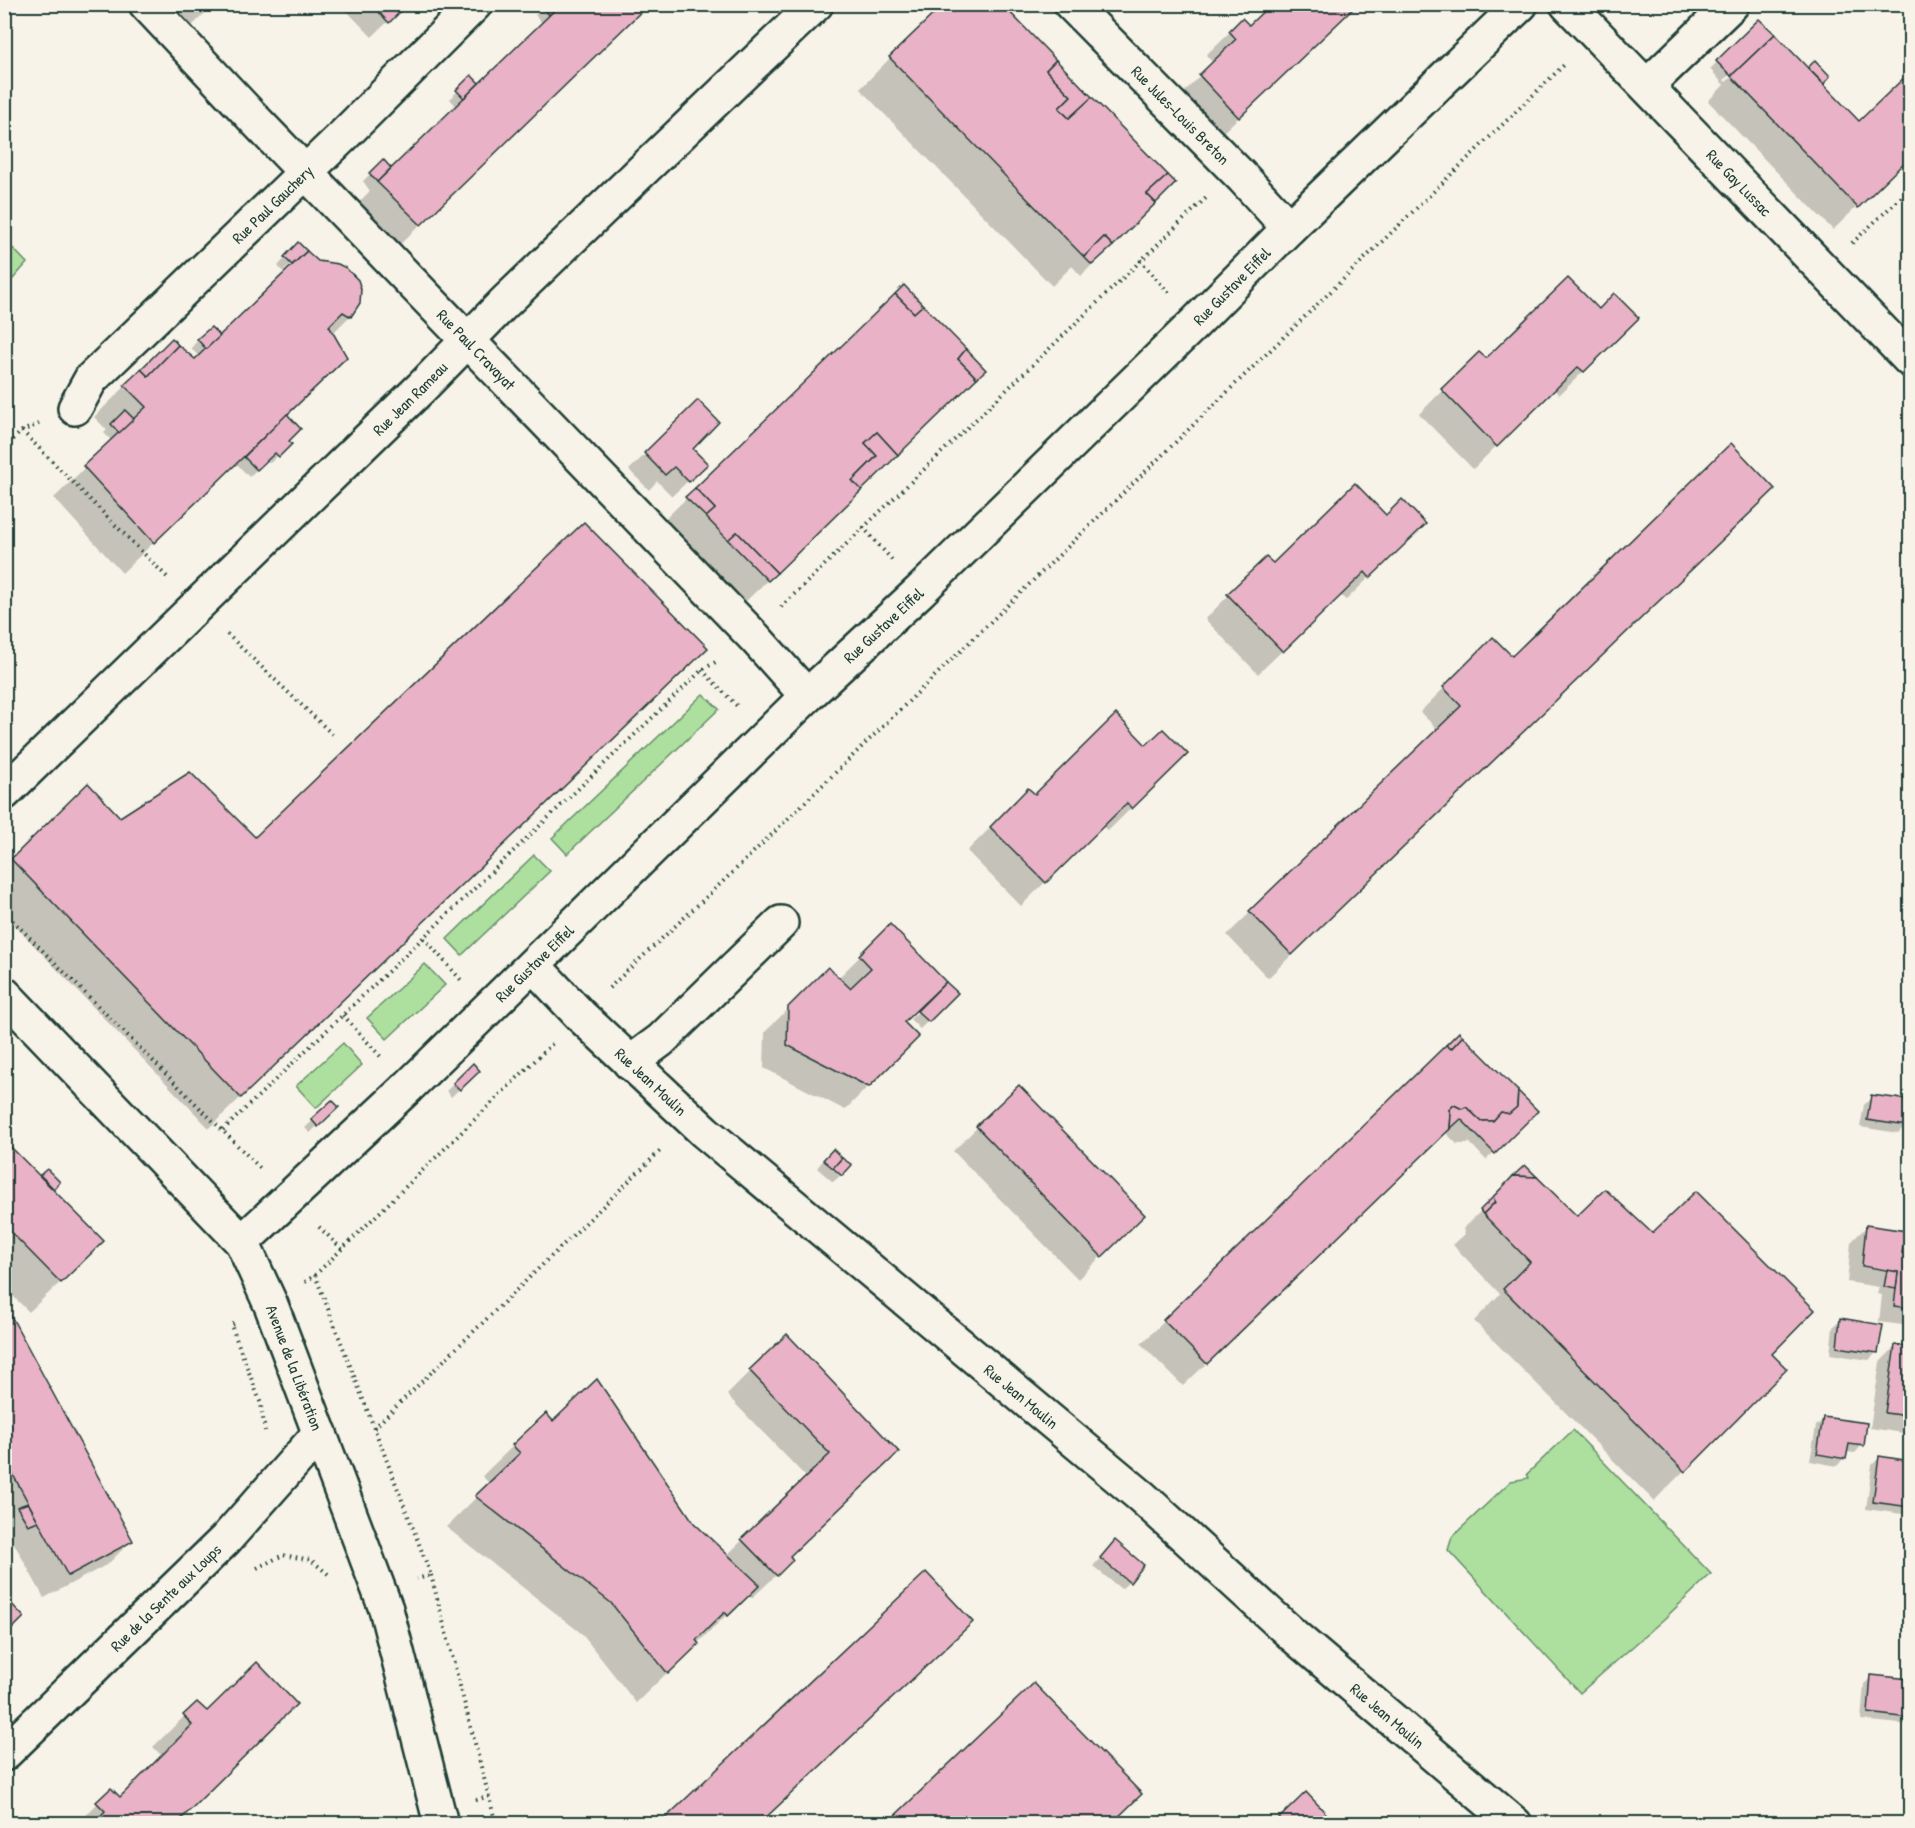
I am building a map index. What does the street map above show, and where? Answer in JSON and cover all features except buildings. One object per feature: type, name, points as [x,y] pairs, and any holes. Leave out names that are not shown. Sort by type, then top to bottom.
[{"type":"street","name":"Rue Paul Cravayat","points":[[146,4],[755,638],[807,696]]},
{"type":"street","name":"Rue Paul Gauchery","points":[[75,408],[91,379],[475,4]]},
{"type":"street","name":"Rue Jean Rameau","points":[[4,793],[468,341],[513,294],[816,4]]},
{"type":"street","name":"Rue Jules-Louis Breton","points":[[1071,4],[1244,179],[1289,228]]},
{"type":"street","name":"Rue Gustave Eiffel","points":[[242,1242],[408,1087],[807,696],[928,583],[1289,228],[1521,4]]},
{"type":"street","name":"Rue Gay Lussac","points":[[1567,4],[1911,360]]},
{"type":"street","points":[[1647,86],[1732,4]]},
{"type":"street","points":[[630,1063],[660,1040],[781,923]]},
{"type":"street","name":"Rue Jean Moulin","points":[[534,965],[581,1016],[693,1120],[1142,1497],[1294,1636],[1515,1824]]},
{"type":"street","name":"Avenue de la Libération","points":[[4,994],[242,1242],[271,1305],[386,1609],[441,1824]]},
{"type":"street","name":"Rue de la Sente aux Loups","points":[[4,1754],[226,1539],[320,1433]]},
{"type":"path","points":[[263,1440],[265,1431],[261,1404],[231,1325],[271,1305],[315,1275],[342,1250],[1596,35]]},
{"type":"path","points":[[1823,270],[1911,189]]},
{"type":"path","points":[[702,670],[766,736]]},
{"type":"path","points":[[4,912],[342,1250]]},
{"type":"path","points":[[424,938],[487,1010]]},
{"type":"path","points":[[343,1015],[408,1087]]},
{"type":"path","points":[[374,1428],[693,1120]]},
{"type":"path","points":[[431,1575],[496,1824]]},
{"type":"green space","points":[[5,240],[27,263],[5,288]]},
{"type":"green space","points":[[703,694],[719,709],[567,854],[552,838]]},
{"type":"green space","points":[[534,855],[550,871],[462,955],[447,939]]},
{"type":"green space","points":[[425,964],[445,985],[387,1039],[367,1018]]},
{"type":"green space","points":[[343,1043],[362,1065],[316,1108],[296,1086]]},
{"type":"green space","points":[[1573,1430],[1711,1574],[1580,1693],[1448,1550],[1452,1537],[1511,1481],[1529,1478],[1527,1474]]}]
